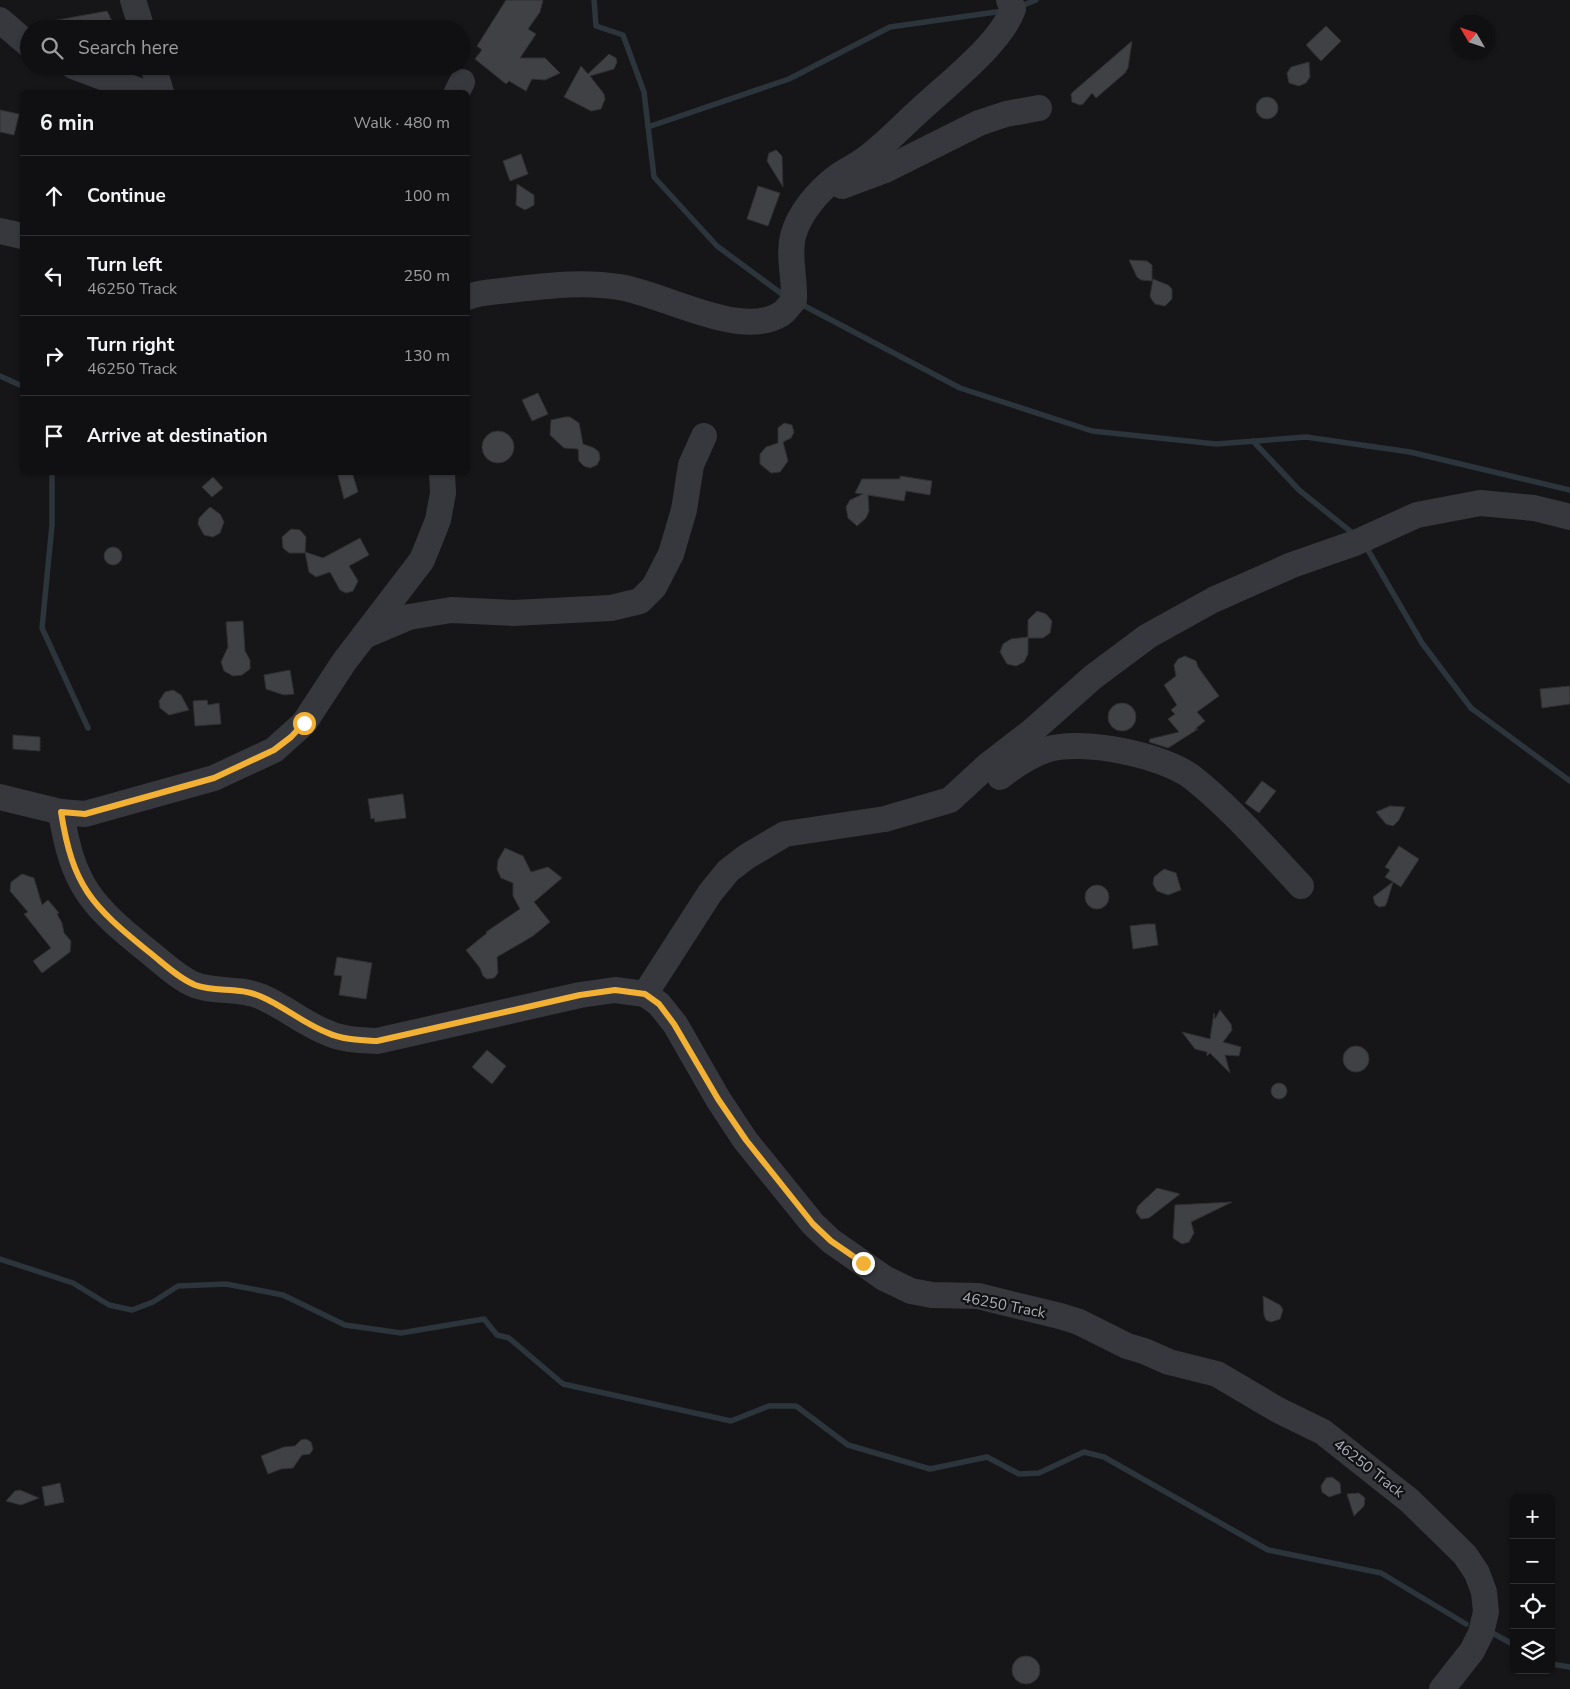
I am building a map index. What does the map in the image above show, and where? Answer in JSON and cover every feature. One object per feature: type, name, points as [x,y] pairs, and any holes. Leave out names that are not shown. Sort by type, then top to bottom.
[{"type":"street","points":[[133,0],[139,20]]},
{"type":"street","points":[[470,298],[553,285],[588,283],[621,287],[697,312],[735,321],[765,320],[781,314],[794,300],[795,279],[791,254],[793,236],[800,217],[838,176],[863,161],[888,141],[965,69],[1008,23],[1013,9],[1009,0]]},
{"type":"street","points":[[0,20],[20,37]]},
{"type":"street","points":[[97,75],[137,90]]},
{"type":"street","points":[[156,75],[160,90]]},
{"type":"street","points":[[809,206],[843,186],[885,170],[979,123],[1006,114],[1039,108]]},
{"type":"street","points":[[0,231],[20,236]]},
{"type":"street","points":[[363,637],[409,617],[451,610],[513,613],[610,608],[640,601],[654,587],[671,554],[684,510],[692,465],[704,436]]},
{"type":"street","points":[[0,797],[61,812],[85,814],[214,778],[274,750],[291,737],[304,723],[363,637],[407,582],[426,553],[438,520],[443,493],[442,475]]},
{"type":"street","points":[[950,800],[988,764],[1031,732],[1093,677],[1148,636],[1213,600],[1292,565],[1355,543],[1417,515],[1480,503],[1534,508],[1570,517]]},
{"type":"street","points":[[61,812],[66,845],[75,872],[89,897],[118,927],[169,968],[196,985],[237,989],[259,996],[330,1034],[355,1040],[377,1041],[580,995],[615,990],[645,994],[710,893],[728,871],[785,834],[885,818],[975,792],[1021,760],[1047,749],[1079,745],[1152,758],[1191,776],[1301,886]]},
{"type":"street","name":"46250 Track","points":[[645,994],[659,1004],[674,1024],[718,1099],[746,1140],[813,1224],[831,1241],[884,1278],[911,1291],[932,1295],[978,1296],[1060,1316],[1079,1322],[1127,1346],[1169,1362],[1217,1374],[1278,1410],[1323,1432],[1410,1501],[1465,1556],[1477,1573],[1484,1592],[1486,1612],[1480,1633],[1472,1651],[1442,1689]]},
{"type":"building","points":[[506,0],[543,0],[540,12],[528,29],[536,34],[520,58],[545,58],[560,73],[545,80],[532,79],[526,91],[509,81],[506,84],[475,59],[482,50],[477,46]]},
{"type":"building","points":[[107,11],[112,20],[58,20]]},
{"type":"building","points":[[1326,26],[1341,41],[1321,61],[1306,45]]},
{"type":"building","points":[[1132,41],[1128,68],[1125,73],[1096,98],[1092,93],[1083,104],[1080,105],[1072,102],[1071,94]]},
{"type":"building","points":[[609,54],[616,58],[617,62],[614,69],[590,76],[604,94],[605,99],[601,109],[591,111],[564,97],[581,66],[588,74]]},
{"type":"building","points":[[1309,62],[1310,77],[1306,83],[1299,86],[1289,83],[1287,73],[1291,67]]},
{"type":"building","points":[[1267,97],[1275,100],[1278,108],[1275,116],[1267,119],[1259,116],[1256,108],[1259,100]]},
{"type":"building","points":[[0,110],[19,114],[14,135],[0,132]]},
{"type":"building","points":[[776,150],[782,156],[783,187],[767,161],[769,153]]},
{"type":"building","points":[[521,154],[528,174],[510,181],[503,161]]},
{"type":"building","points":[[517,184],[534,195],[534,205],[525,210],[516,205]]},
{"type":"building","points":[[758,186],[780,193],[768,226],[747,219]]},
{"type":"building","points":[[1129,260],[1147,261],[1152,265],[1152,281],[1141,280],[1137,277]]},
{"type":"building","points":[[1153,279],[1168,285],[1172,289],[1172,299],[1165,306],[1155,304],[1150,296]]},
{"type":"building","points":[[538,393],[548,414],[532,421],[522,400]]},
{"type":"building","points":[[570,417],[579,423],[583,444],[599,452],[600,459],[597,465],[590,468],[584,466],[579,461],[578,449],[564,448],[550,435],[551,420]]},
{"type":"building","points":[[784,423],[792,425],[794,432],[791,438],[783,442],[788,461],[780,472],[771,473],[760,464],[760,454],[766,447],[778,443],[778,428]]},
{"type":"building","points":[[498,431],[509,436],[514,447],[509,458],[498,463],[487,458],[482,447],[487,436]]},
{"type":"building","points":[[338,475],[353,475],[358,492],[344,499]]},
{"type":"building","points":[[900,476],[932,481],[930,495],[906,491],[904,501],[868,495],[869,511],[866,518],[857,526],[848,518],[846,507],[850,500],[863,494],[855,493],[862,479],[900,479]]},
{"type":"building","points":[[213,477],[223,488],[212,497],[202,487]]},
{"type":"building","points":[[210,507],[220,514],[224,522],[220,533],[213,537],[204,535],[198,524],[199,518]]},
{"type":"building","points":[[291,529],[300,530],[306,537],[305,553],[289,553],[283,548],[282,537]]},
{"type":"building","points":[[360,538],[369,555],[349,566],[358,581],[353,591],[346,593],[340,590],[330,572],[316,577],[309,572],[305,552],[323,558]]},
{"type":"building","points":[[113,547],[119,550],[122,556],[119,562],[113,565],[107,562],[104,556],[107,550]]},
{"type":"building","points":[[1037,611],[1046,614],[1052,621],[1050,633],[1043,638],[1028,638],[1028,654],[1024,662],[1016,666],[1007,664],[1000,652],[1003,644],[1011,639],[1028,637],[1028,620]]},
{"type":"building","points":[[243,621],[245,651],[250,660],[250,669],[242,675],[233,676],[224,671],[221,662],[228,647],[226,622]]},
{"type":"building","points":[[1185,656],[1196,661],[1198,667],[1219,696],[1197,712],[1205,721],[1195,729],[1198,729],[1168,748],[1149,742],[1150,739],[1179,732],[1168,719],[1175,714],[1171,710],[1177,705],[1164,685],[1176,676],[1174,665],[1178,659]]},
{"type":"building","points":[[290,670],[294,694],[284,695],[266,689],[264,675]]},
{"type":"building","points":[[1570,686],[1570,704],[1542,708],[1540,689]]},
{"type":"building","points":[[173,690],[181,695],[189,710],[169,715],[160,708],[159,701],[165,692]]},
{"type":"building","points":[[207,700],[208,705],[219,703],[221,724],[195,726],[193,701]]},
{"type":"building","points":[[1122,703],[1132,707],[1136,717],[1132,727],[1122,731],[1112,727],[1108,717],[1112,707]]},
{"type":"building","points":[[13,735],[40,737],[40,751],[13,749]]},
{"type":"building","points":[[1262,781],[1276,791],[1259,813],[1245,803]]},
{"type":"building","points":[[403,794],[406,818],[375,822],[374,818],[371,819],[368,799]]},
{"type":"building","points":[[1390,806],[1405,807],[1399,820],[1393,826],[1386,824],[1376,812]]},
{"type":"building","points":[[1399,846],[1419,859],[1401,887],[1385,877],[1390,870],[1385,867]]},
{"type":"building","points":[[505,848],[523,856],[531,872],[548,867],[562,878],[534,902],[550,922],[533,936],[497,957],[498,973],[494,978],[487,979],[466,950],[486,932],[520,909],[513,896],[513,883],[501,878],[497,869],[498,860]]},
{"type":"building","points":[[1164,869],[1176,873],[1181,890],[1168,895],[1157,891],[1153,884],[1154,877]]},
{"type":"building","points":[[22,874],[34,878],[42,905],[48,900],[59,913],[57,914],[62,923],[64,933],[71,941],[70,952],[42,973],[33,961],[51,948],[24,914],[28,912],[10,891],[11,882]]},
{"type":"building","points":[[1393,882],[1385,906],[1379,907],[1375,904],[1373,897]]},
{"type":"building","points":[[1097,885],[1106,888],[1109,897],[1106,906],[1097,909],[1088,906],[1085,897],[1088,888]]},
{"type":"building","points":[[1155,924],[1158,945],[1133,949],[1130,926]]},
{"type":"building","points":[[337,957],[372,963],[366,999],[339,995],[342,976],[334,975]]},
{"type":"building","points":[[1220,1010],[1231,1024],[1232,1030],[1223,1042],[1241,1047],[1239,1056],[1225,1055],[1230,1073],[1210,1053],[1207,1056],[1207,1052],[1195,1049],[1182,1032],[1210,1039],[1214,1013],[1215,1019]]},
{"type":"building","points":[[1356,1046],[1365,1050],[1369,1059],[1365,1068],[1356,1072],[1347,1068],[1343,1059],[1347,1050]]},
{"type":"building","points":[[487,1050],[506,1066],[492,1084],[472,1067]]},
{"type":"building","points":[[1276,1083],[1282,1083],[1287,1088],[1285,1097],[1276,1099],[1271,1094],[1271,1088]]},
{"type":"building","points":[[1157,1188],[1180,1194],[1149,1218],[1141,1219],[1136,1212],[1138,1206]]},
{"type":"building","points":[[1232,1202],[1191,1222],[1194,1233],[1189,1242],[1182,1244],[1173,1238],[1175,1205]]},
{"type":"building","points":[[1263,1296],[1280,1305],[1283,1310],[1280,1319],[1271,1322],[1266,1320]]},
{"type":"building","points":[[306,1439],[311,1442],[313,1449],[310,1454],[302,1455],[293,1468],[281,1469],[268,1474],[261,1456],[284,1447],[295,1446],[301,1440]]},
{"type":"building","points":[[1332,1477],[1340,1483],[1341,1493],[1329,1497],[1322,1492],[1321,1486],[1326,1478]]},
{"type":"building","points":[[60,1483],[64,1502],[45,1506],[42,1487]]},
{"type":"building","points":[[20,1490],[39,1498],[21,1505],[6,1501],[15,1491]]},
{"type":"building","points":[[1359,1493],[1365,1498],[1364,1506],[1354,1516],[1347,1494]]},
{"type":"building","points":[[1026,1656],[1036,1660],[1040,1670],[1036,1680],[1026,1684],[1016,1680],[1012,1670],[1016,1660]]},
{"type":"waterway","points":[[594,0],[596,26],[623,35],[644,92],[654,177],[717,246],[786,297]]},
{"type":"waterway","points":[[1019,7],[1036,0]]},
{"type":"waterway","points":[[648,127],[789,79],[890,27],[1003,11]]},
{"type":"waterway","points":[[799,303],[960,388],[1092,431],[1216,444],[1306,437],[1410,452],[1570,490]]},
{"type":"waterway","points":[[0,376],[20,385]]},
{"type":"waterway","points":[[1253,441],[1299,490],[1355,535]]},
{"type":"waterway","points":[[52,475],[52,525],[42,628],[88,728]]},
{"type":"waterway","points":[[1365,545],[1422,643],[1471,708],[1570,781]]},
{"type":"waterway","points":[[0,1259],[73,1283],[109,1305],[132,1310],[153,1302],[178,1286],[226,1284],[283,1295],[345,1325],[401,1333],[484,1319],[497,1335],[509,1338],[563,1384],[731,1421],[769,1406],[796,1406],[848,1445],[930,1469],[987,1457],[1019,1474],[1039,1473],[1084,1452],[1104,1457],[1268,1550],[1381,1573],[1466,1624]]},
{"type":"waterway","points":[[1489,1631],[1510,1643]]},
{"type":"waterway","points":[[1555,1665],[1570,1667]]},
{"type":"route","points":[[304,723],[291,737],[274,750],[214,778],[85,814],[61,812],[66,845],[75,872],[89,897],[118,927],[182,978],[196,985],[237,989],[259,996],[282,1006],[307,1023],[330,1034],[355,1040],[377,1041],[503,1014],[580,995],[615,990],[645,994],[659,1004],[674,1024],[718,1099],[769,1170],[813,1224],[831,1241],[863,1263]]}]
